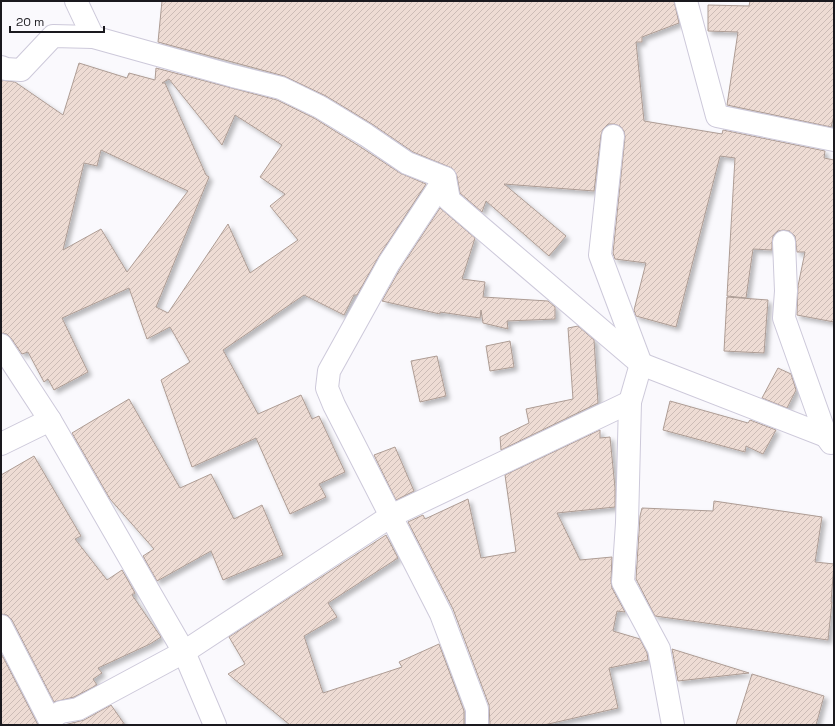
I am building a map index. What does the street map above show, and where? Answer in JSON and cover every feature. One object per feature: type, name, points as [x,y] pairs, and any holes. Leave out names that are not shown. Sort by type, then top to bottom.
[{"type":"street","points":[[76,1],[93,37]]},
{"type":"street","points":[[686,1],[717,116],[834,140]]},
{"type":"street","points":[[1,67],[6,70],[21,70],[52,36],[93,37],[281,88],[333,115],[366,135],[406,163],[445,178]]},
{"type":"street","points":[[613,136],[600,255],[642,364],[630,402],[627,523],[623,582],[659,649],[673,725]]},
{"type":"street","points":[[445,178],[449,200],[642,364],[830,442]]},
{"type":"street","points":[[445,178],[390,263],[329,371],[327,388],[334,405],[441,614],[477,709],[477,725]]},
{"type":"street","points":[[784,242],[786,291],[784,318],[830,442]]},
{"type":"street","points":[[1,344],[50,420],[184,652],[215,725]]},
{"type":"street","points":[[1,626],[49,719],[61,712],[78,709],[184,652],[391,516],[630,402]]},
{"type":"street","points":[[1,444],[50,420]]},
{"type":"building","points":[[162,1],[674,1],[679,23],[642,37],[642,42],[636,42],[644,121],[722,134],[723,130],[825,151],[824,158],[834,160],[834,322],[797,315],[798,286],[805,252],[797,252],[795,236],[789,231],[778,231],[773,236],[772,250],[753,249],[746,298],[727,296],[735,158],[720,156],[676,327],[636,316],[634,310],[646,263],[615,259],[613,253],[625,137],[624,131],[620,126],[608,124],[603,129],[594,191],[504,184],[566,236],[549,256],[486,201],[482,212],[460,193],[457,176],[452,168],[413,152],[372,124],[326,96],[284,76],[158,42]]},
{"type":"building","points":[[750,1],[834,1],[834,116],[831,127],[727,105],[738,32],[708,31],[708,5],[749,6]]},
{"type":"building","points":[[79,63],[127,78],[129,73],[155,80],[156,68],[277,100],[314,118],[400,173],[426,184],[379,256],[357,295],[354,295],[344,315],[304,295],[223,350],[258,414],[301,395],[312,419],[319,416],[345,472],[319,484],[326,497],[290,514],[256,438],[192,467],[161,380],[190,362],[170,327],[147,339],[129,288],[62,318],[88,372],[54,390],[48,379],[44,382],[28,352],[22,354],[7,334],[1,333],[1,80],[15,82],[63,115]],"holes":[[[169,79],[222,145],[235,115],[282,145],[260,177],[285,194],[270,206],[298,240],[250,273],[228,224],[168,313],[156,307],[209,177],[206,175],[165,83],[162,83]],[[101,150],[188,191],[127,272],[101,229],[63,250],[84,163],[97,166]]]},
{"type":"building","points":[[440,208],[475,238],[462,279],[485,282],[483,297],[548,301],[555,307],[555,319],[507,321],[508,329],[483,323],[481,310],[480,318],[440,312],[440,314],[382,301],[400,269]]},
{"type":"building","points":[[727,297],[768,300],[764,353],[724,351]]},
{"type":"building","points":[[578,326],[594,340],[598,403],[501,450],[500,437],[529,423],[526,409],[573,399],[568,328]]},
{"type":"building","points":[[510,341],[514,367],[490,371],[486,346]]},
{"type":"building","points":[[437,356],[446,396],[420,402],[411,361]]},
{"type":"building","points":[[778,368],[791,374],[796,390],[787,408],[762,398]]},
{"type":"building","points":[[129,399],[180,488],[211,474],[234,519],[262,505],[283,555],[223,580],[211,551],[157,581],[143,556],[154,549],[110,499],[72,433]]},
{"type":"building","points":[[670,401],[748,423],[750,420],[776,430],[763,454],[746,446],[745,452],[663,430]]},
{"type":"building","points":[[600,430],[600,438],[610,437],[615,488],[615,507],[557,513],[580,560],[612,557],[612,588],[625,612],[617,611],[613,631],[640,639],[647,653],[648,660],[609,668],[618,708],[544,725],[490,725],[489,705],[453,609],[408,522],[423,515],[425,519],[468,499],[481,558],[516,552],[505,475]]},
{"type":"building","points":[[395,447],[414,491],[396,500],[374,455]]},
{"type":"building","points":[[34,456],[81,536],[75,539],[107,580],[122,570],[135,593],[132,595],[161,637],[150,644],[98,668],[102,673],[93,679],[97,685],[74,697],[54,702],[12,620],[7,615],[1,614],[1,475]]},
{"type":"building","points":[[714,501],[822,517],[815,562],[834,564],[828,640],[655,616],[636,579],[640,516],[642,508],[713,511]]},
{"type":"building","points":[[386,535],[398,558],[328,603],[337,617],[304,636],[323,693],[402,667],[399,662],[439,644],[464,711],[464,725],[290,725],[228,674],[245,664],[229,637]]},
{"type":"building","points":[[672,649],[749,673],[678,681]]},
{"type":"building","points":[[1,653],[38,725],[1,725]]},
{"type":"building","points":[[752,674],[824,696],[816,725],[736,725]]},
{"type":"building","points":[[111,705],[125,725],[64,725],[84,720]]}]
